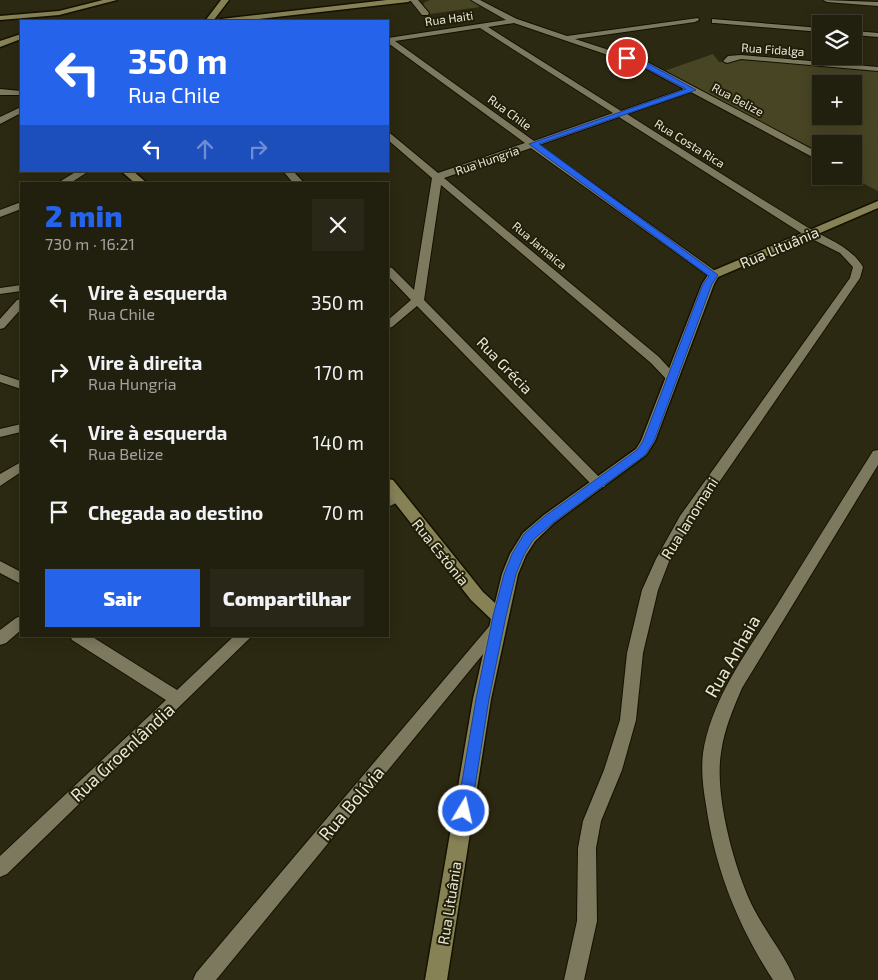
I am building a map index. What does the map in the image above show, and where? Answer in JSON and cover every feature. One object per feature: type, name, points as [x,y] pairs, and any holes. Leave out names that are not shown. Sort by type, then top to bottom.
[{"type":"street","points":[[0,18],[62,18],[115,0]]},
{"type":"street","points":[[210,20],[225,0]]},
{"type":"street","points":[[230,20],[408,0]]},
{"type":"street","points":[[414,0],[424,13]]},
{"type":"street","name":"Rua Belize","points":[[475,0],[514,21],[637,61],[812,153]]},
{"type":"street","points":[[827,0],[878,4]]},
{"type":"street","points":[[564,38],[695,20]]},
{"type":"street","name":"Rua Haiti","points":[[389,40],[514,21]]},
{"type":"street","points":[[715,21],[812,29]]},
{"type":"street","name":"Rua Costa Rica","points":[[481,26],[810,234]]},
{"type":"street","points":[[862,34],[878,35]]},
{"type":"street","points":[[0,45],[20,36]]},
{"type":"street","name":"Rua Chile","points":[[389,41],[714,275]]},
{"type":"street","points":[[0,45],[20,44]]},
{"type":"street","name":"Rua Fidalga","points":[[727,61],[731,58],[741,57],[878,69]]},
{"type":"street","name":"Rua Hungria","points":[[418,300],[437,177],[692,90]]},
{"type":"street","points":[[0,92],[20,93]]},
{"type":"street","points":[[0,122],[20,111]]},
{"type":"street","name":"Rua Jamaica","points":[[389,137],[655,360],[672,378]]},
{"type":"street","points":[[65,182],[82,172]]},
{"type":"street","points":[[127,172],[140,182]]},
{"type":"street","points":[[289,172],[298,182]]},
{"type":"street","points":[[0,214],[20,204]]},
{"type":"street","name":"Rua Lituânia","points":[[436,980],[482,699],[510,574],[518,554],[529,537],[549,519],[600,484],[641,452],[648,441],[708,284],[714,275],[878,204]]},
{"type":"street","name":"Rua Ianomani","points":[[574,980],[587,922],[586,848],[592,821],[613,770],[628,720],[635,653],[650,590],[663,559],[685,520],[857,273],[858,267],[852,258],[810,234]]},
{"type":"street","name":"Rua Grécia","points":[[389,271],[600,484]]},
{"type":"street","points":[[0,291],[20,288]]},
{"type":"street","points":[[389,324],[418,300]]},
{"type":"street","points":[[0,326],[20,303]]},
{"type":"street","points":[[0,378],[20,385]]},
{"type":"street","points":[[0,433],[20,428]]},
{"type":"street","name":"Rua Anhaia","points":[[785,980],[769,957],[729,877],[717,828],[712,784],[712,749],[722,714],[735,686],[878,454]]},
{"type":"street","points":[[0,481],[20,467]]},
{"type":"street","name":"Rua Estônia","points":[[391,494],[499,621]]},
{"type":"street","points":[[0,566],[20,578]]},
{"type":"street","name":"Rua Bolívia","points":[[203,980],[499,621]]},
{"type":"street","points":[[0,639],[20,623]]},
{"type":"street","points":[[80,637],[178,699]]},
{"type":"street","name":"Rua Groenlândia","points":[[0,868],[243,637]]},
{"type":"shaded area","points":[[430,0],[471,0],[480,7],[430,14],[423,5]]},
{"type":"shaded area","points":[[713,54],[719,62],[727,62],[737,57],[812,63],[812,65],[878,69],[878,191],[862,183],[862,135],[812,135],[812,150],[664,71]]},
{"type":"route","points":[[464,811],[482,699],[499,616],[510,574],[518,554],[529,537],[549,519],[600,484],[641,452],[648,441],[708,284],[714,275],[533,144],[692,90],[688,86],[646,65],[627,58]]}]
